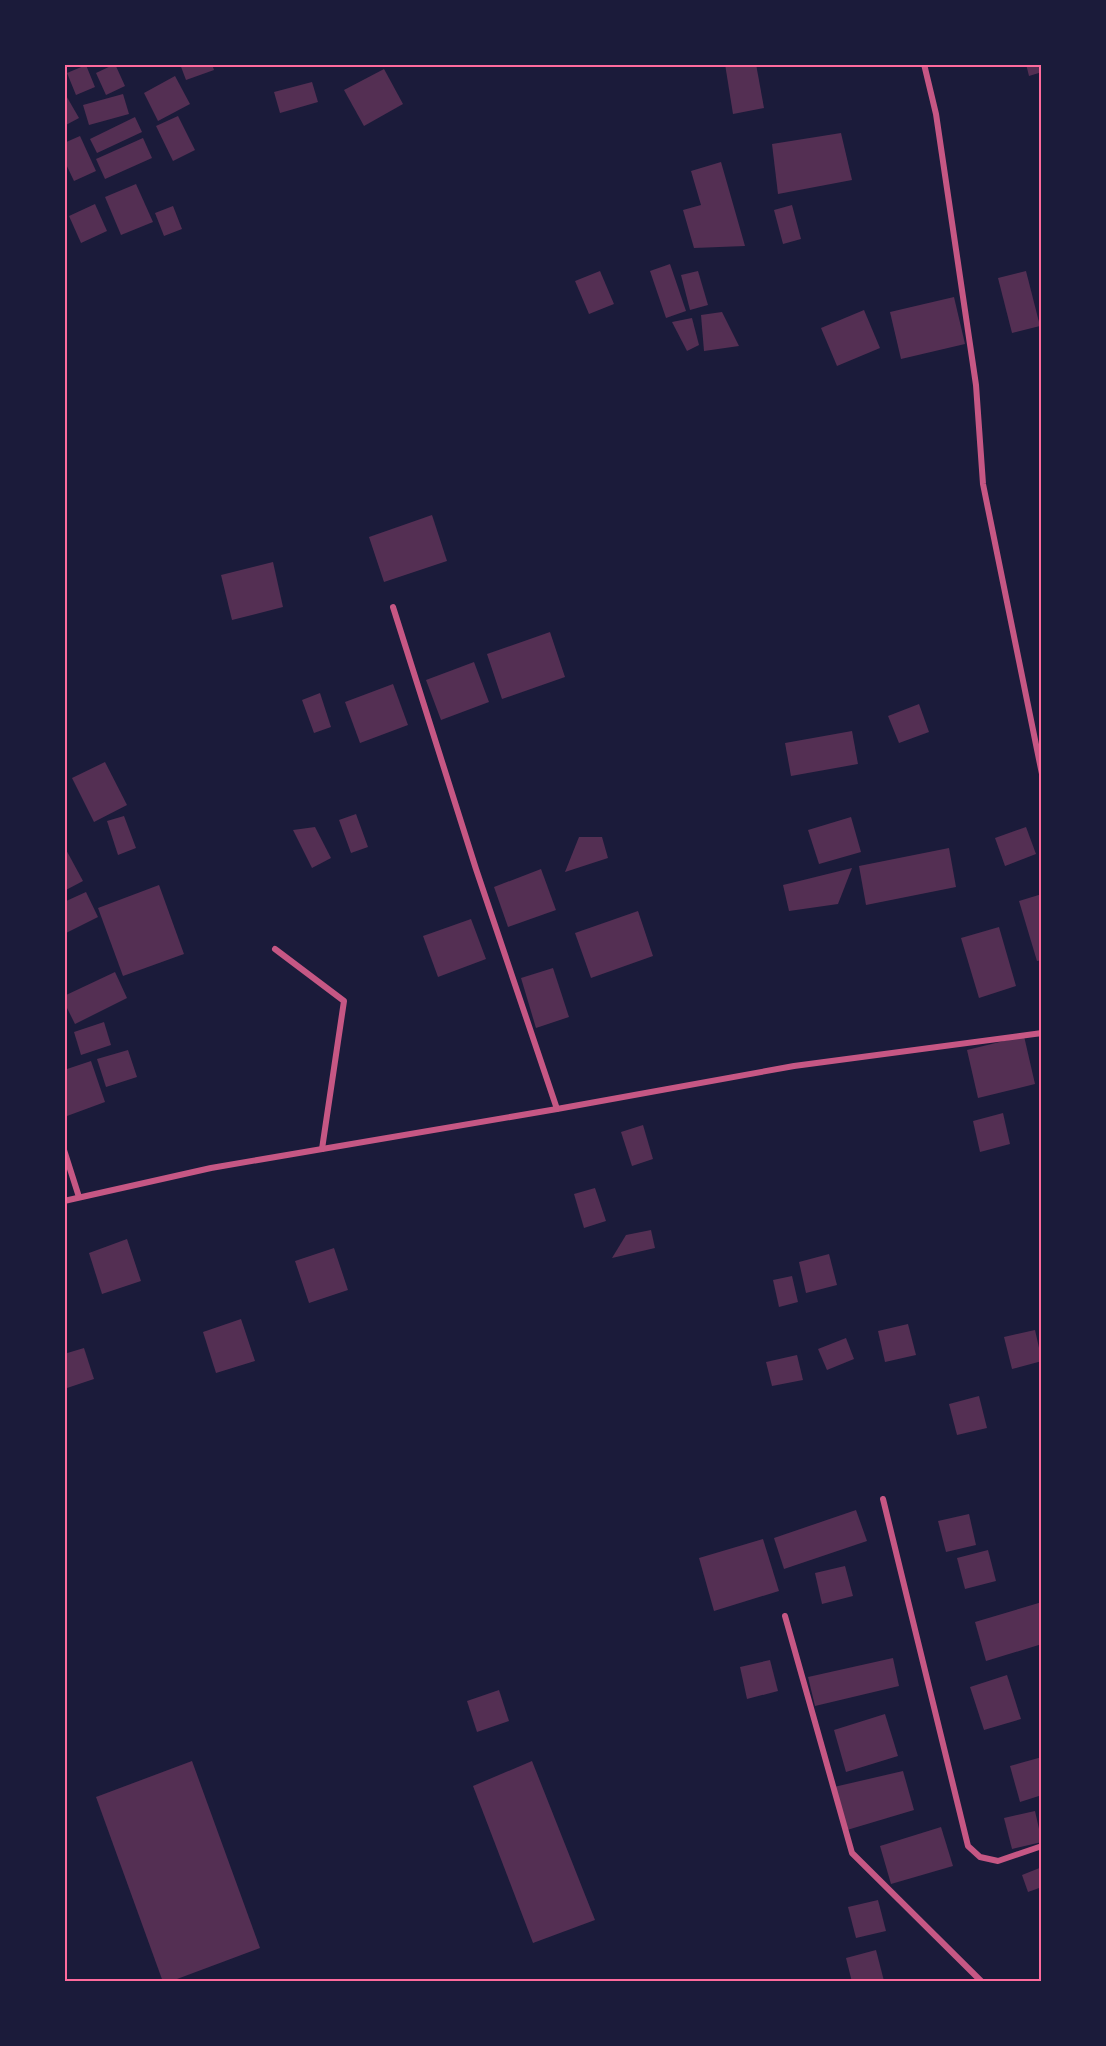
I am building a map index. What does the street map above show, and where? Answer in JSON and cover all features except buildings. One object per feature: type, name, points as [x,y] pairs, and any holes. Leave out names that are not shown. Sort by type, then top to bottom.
[{"type":"street","points":[[924,64],[936,114],[974,374],[983,484],[1041,774]]},
{"type":"street","points":[[393,607],[476,869],[557,1109]]},
{"type":"street","points":[[275,949],[344,1001],[322,1149]]},
{"type":"street","points":[[64,1201],[211,1168],[794,1066],[1041,1033]]},
{"type":"street","points":[[64,1150],[79,1197]]},
{"type":"street","points":[[883,1499],[968,1846],[980,1857],[998,1861],[1041,1846]]},
{"type":"street","points":[[785,1616],[852,1853],[982,1982]]}]
